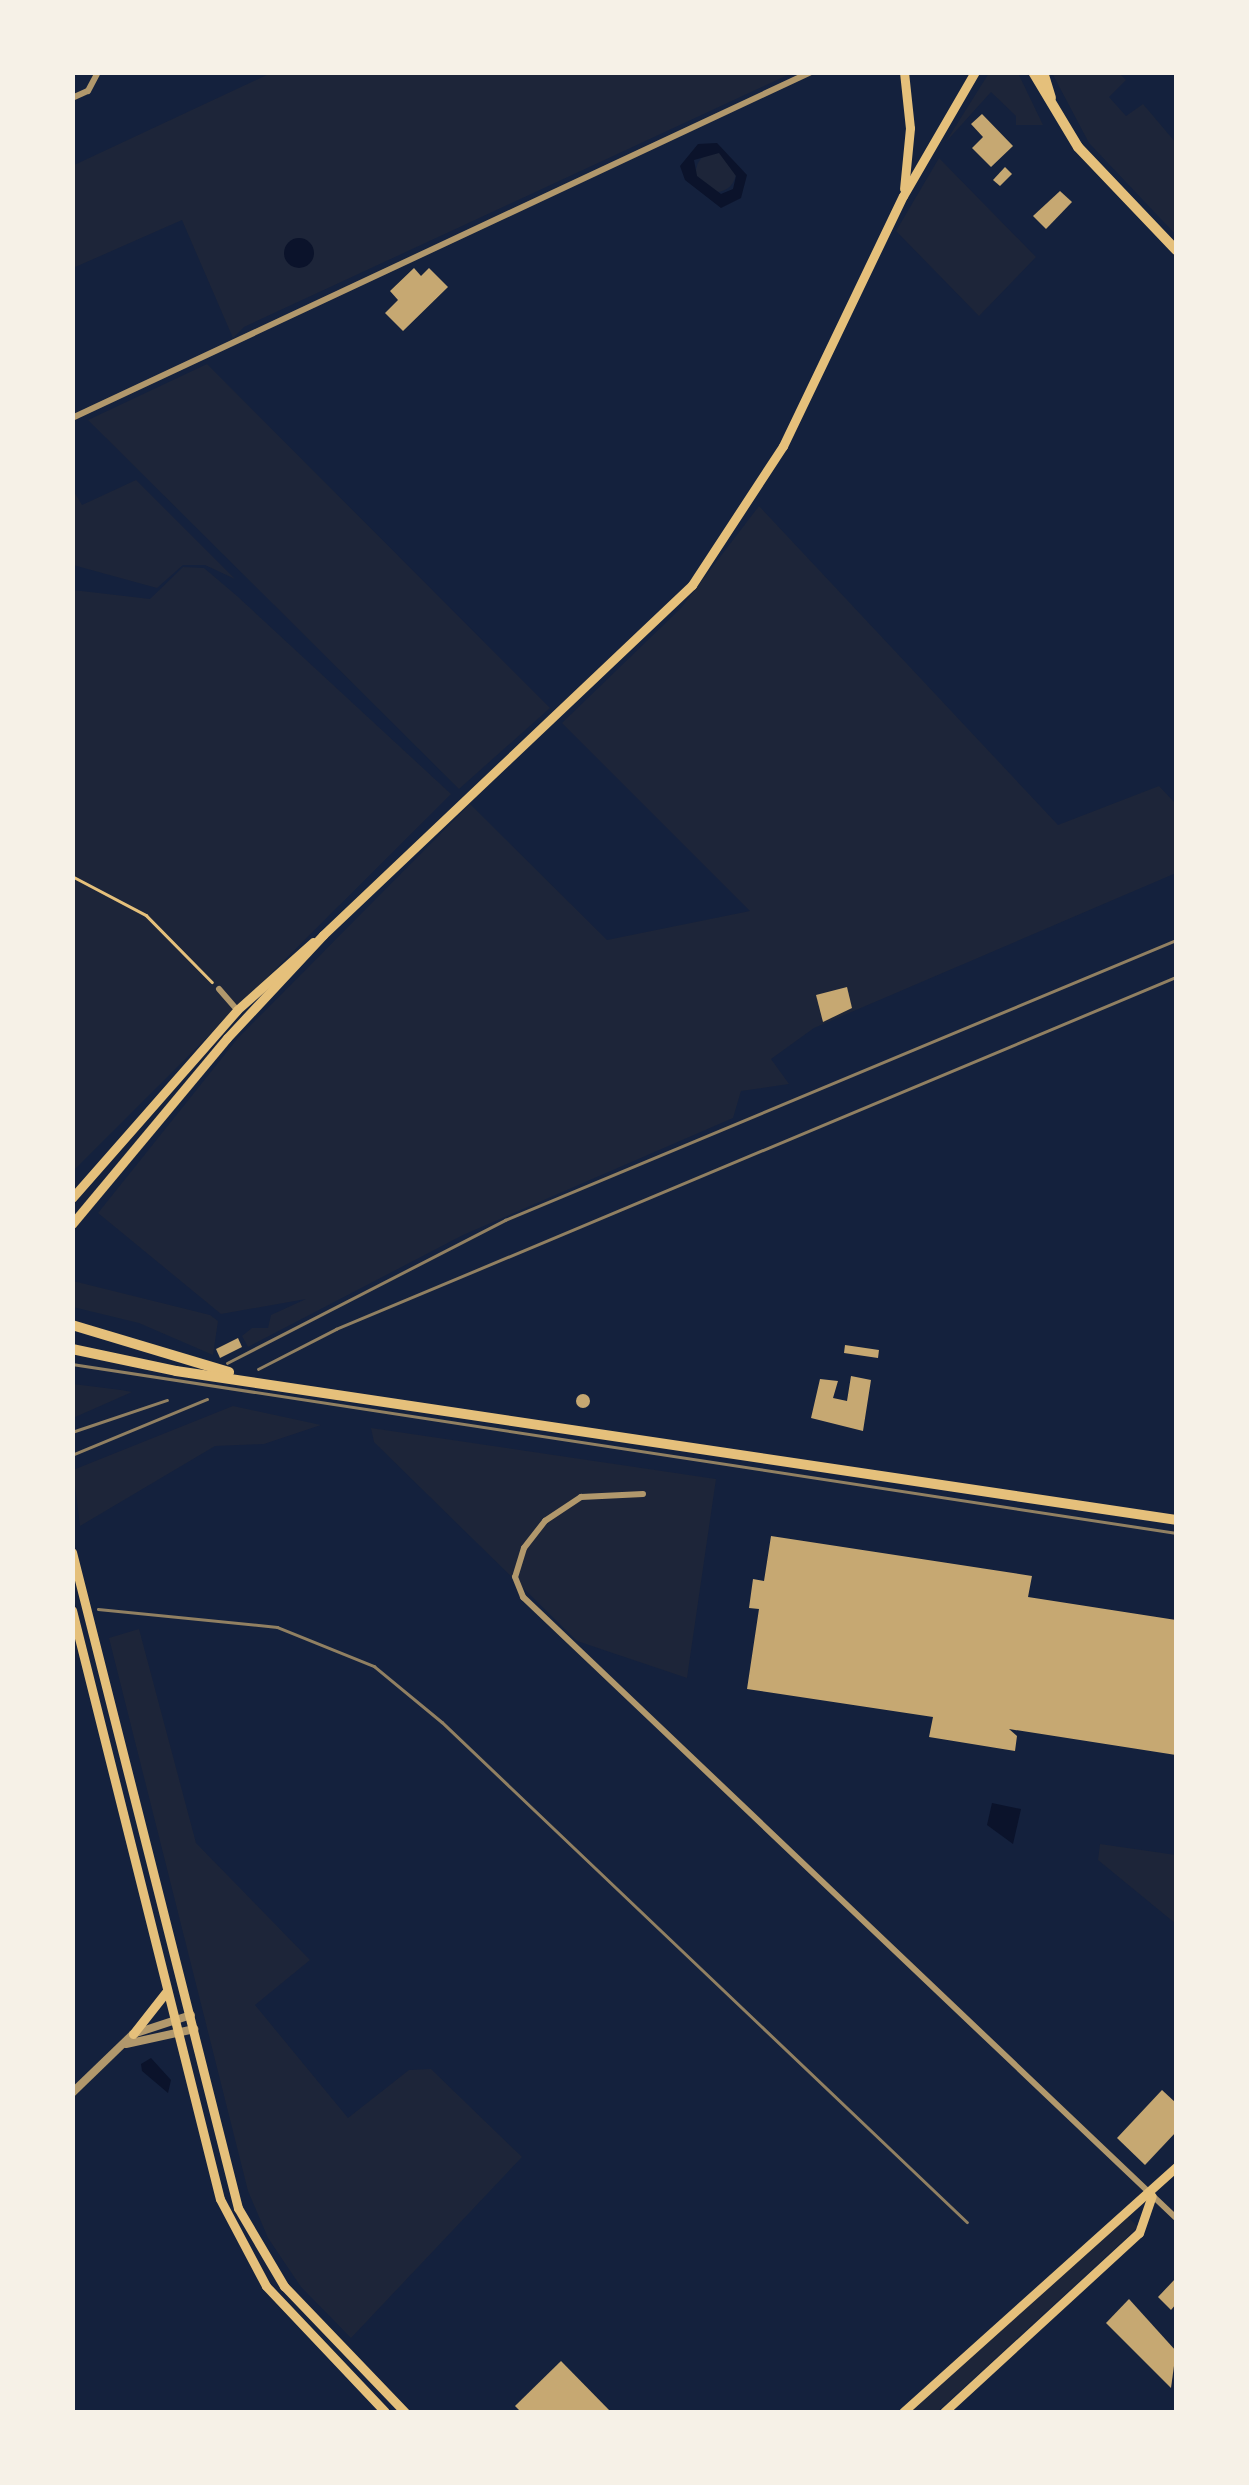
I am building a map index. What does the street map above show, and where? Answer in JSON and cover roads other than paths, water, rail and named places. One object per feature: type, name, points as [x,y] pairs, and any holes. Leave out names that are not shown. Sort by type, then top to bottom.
[{"type":"main road","points":[[903,196],[910,128],[904,72]]},
{"type":"main road","points":[[72,1198],[237,1010],[324,935],[692,585],[775,460],[903,196],[975,72]]},
{"type":"main road","points":[[1033,72],[1078,147],[1176,250]]},
{"type":"main road","points":[[1043,72],[1056,114]]},
{"type":"main road","points":[[72,1224],[227,1038],[324,935]]},
{"type":"main road","points":[[72,1325],[193,1363],[282,1384]]},
{"type":"main road","points":[[72,1349],[176,1371],[1176,1520]]},
{"type":"main road","points":[[72,1552],[195,2029],[232,2190],[257,2248],[300,2304],[405,2412]]},
{"type":"main road","points":[[74,1613],[220,2199],[248,2259],[386,2412]]},
{"type":"main road","points":[[133,2034],[166,1990]]},
{"type":"main road","points":[[944,2412],[1139,2233],[1152,2196],[1176,2167]]},
{"type":"main road","points":[[903,2412],[1120,2213],[1152,2196]]},
{"type":"street","points":[[72,98],[88,91],[98,72]]},
{"type":"street","points":[[72,418],[811,72]]},
{"type":"street","points":[[219,990],[237,1010]]},
{"type":"street","points":[[643,1494],[581,1498],[545,1521],[524,1548],[514,1577],[523,1597],[1176,2218]]},
{"type":"street","points":[[72,2093],[133,2034],[191,2015]]},
{"type":"street","points":[[126,2044],[195,2029]]},
{"type":"tram line","points":[[72,1364],[1176,1533]]},
{"type":"railway","points":[[227,1363],[505,1220],[1176,940]]},
{"type":"railway","points":[[258,1369],[336,1329],[1176,977]]},
{"type":"railway","points":[[72,1455],[207,1399]]},
{"type":"railway","points":[[72,1432],[167,1400]]},
{"type":"railway","points":[[98,1609],[277,1627],[374,1666],[442,1722],[967,2222]]}]
